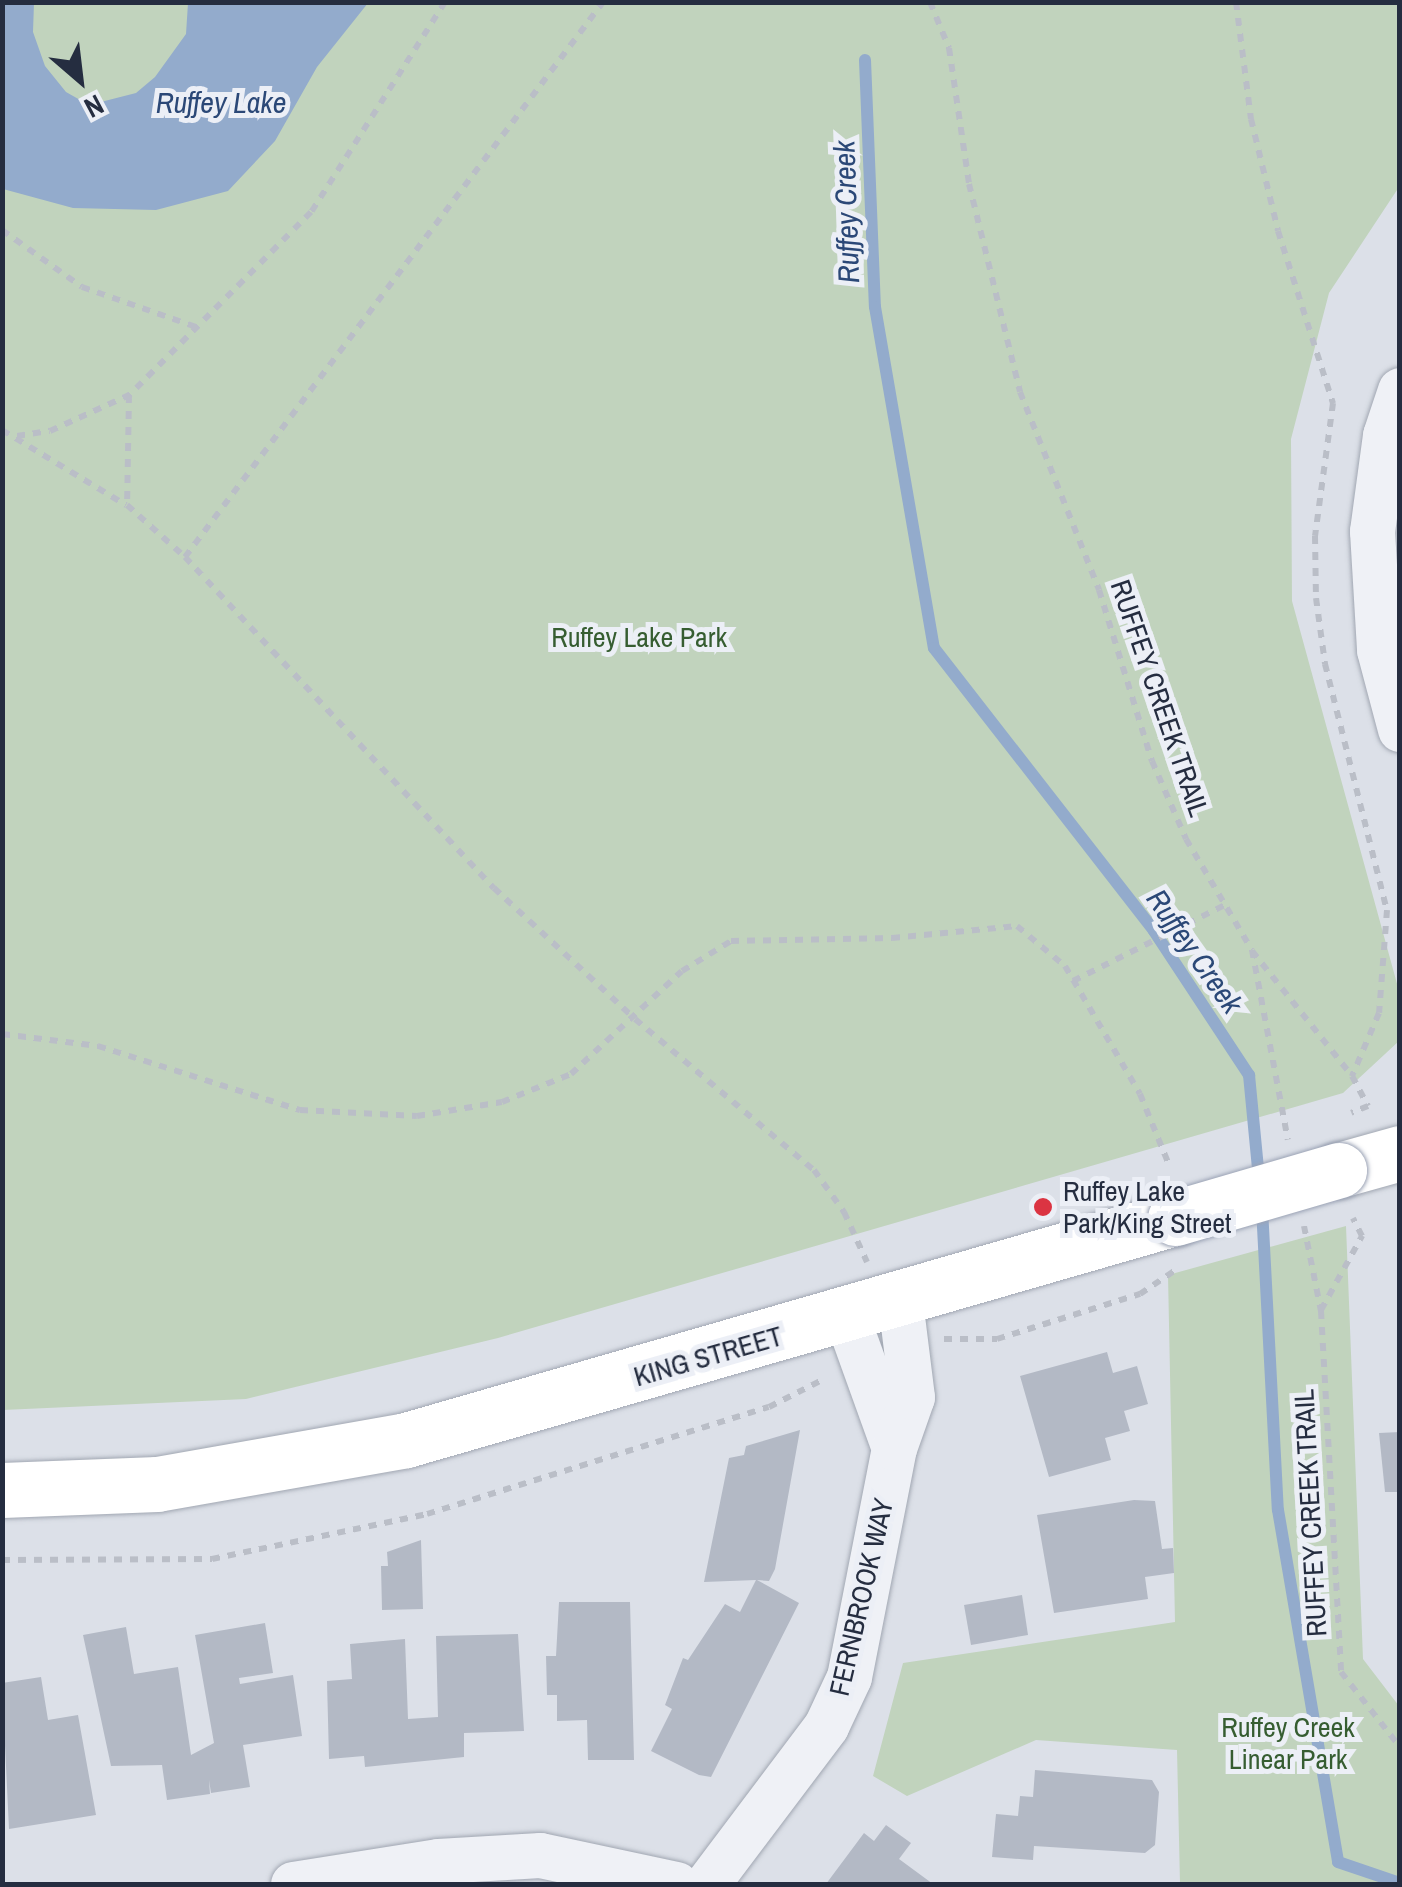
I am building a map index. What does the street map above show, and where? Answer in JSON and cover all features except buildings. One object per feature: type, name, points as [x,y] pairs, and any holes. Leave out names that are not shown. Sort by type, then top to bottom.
[{"type":"main road","name":"KING STREET","points":[[2,1490],[157,1484],[406,1440],[880,1326],[1174,1218],[1327,1183],[1400,1153]]},
{"type":"street","points":[[1400,390],[1386,435],[1372,530],[1379,650],[1400,729]]},
{"type":"street","name":"FERNBROOK WAY","points":[[707,1884],[839,1704],[894,1448],[880,1326]]},
{"type":"street","points":[[293,1884],[438,1861],[540,1855],[676,1884]]},
{"type":"path","points":[[16,436],[50,431],[129,395],[199,328],[311,212],[445,2]]},
{"type":"path","points":[[185,557],[600,2]]},
{"type":"path","name":"RUFFEY CREEK TRAIL","points":[[930,2],[949,48],[968,184],[1020,392],[1099,590],[1152,761],[1186,840],[1252,950],[1327,1183],[1362,1236],[1321,1311]]},
{"type":"path","points":[[1236,2],[1252,119],[1274,212],[1332,403],[1315,536],[1316,598],[1325,664],[1387,910],[1379,1013],[1352,1076]]},
{"type":"path","points":[[2,230],[82,287],[199,328]]},
{"type":"path","points":[[127,505],[129,395]]},
{"type":"path","points":[[2,430],[127,505],[185,557],[370,762],[635,1019],[814,1170],[864,1253],[880,1326]]},
{"type":"path","points":[[1073,982],[1225,905]]},
{"type":"path","points":[[2,1034],[98,1046],[300,1110],[418,1116],[502,1102],[571,1074],[635,1019],[682,971],[732,941],[1017,926],[1065,966],[1140,1094],[1174,1218],[1140,1294],[997,1339],[947,1338],[880,1326],[769,1407],[427,1514],[212,1559],[2,1560]]},
{"type":"path","points":[[1252,950],[1352,1076],[1368,1106],[1343,1117]]},
{"type":"path","name":"RUFFEY CREEK TRAIL","points":[[1302,1216],[1321,1311],[1341,1672],[1400,1747]]},
{"type":"green space","name":"Ruffey Lake Park","points":[[3,3],[1399,3],[1399,187],[1329,293],[1291,439],[1292,601],[1399,991],[1399,1041],[1343,1093],[498,1338],[246,1399],[3,1410]]},
{"type":"green space","name":"Ruffey Creek Linear Park","points":[[1346,1226],[1363,1659],[1399,1706],[1399,1884],[1180,1884],[1177,1750],[1036,1740],[907,1796],[873,1776],[903,1663],[1175,1622],[1168,1275]]},
{"type":"water","name":"Ruffey Lake","points":[[2,3],[34,3],[33,32],[45,66],[66,92],[89,105],[136,93],[155,77],[186,34],[188,3],[368,3],[317,67],[275,141],[228,191],[156,210],[73,208],[3,189]]},
{"type":"waterway","name":"Ruffey Creek","points":[[865,60],[875,307],[934,648],[1154,931],[1249,1075],[1259,1178]]},
{"type":"waterway","name":"Ruffey Creek","points":[[1262,1208],[1278,1510],[1338,1862],[1400,1883]]},
{"type":"place","name":"Ruffey Lake Park/King Street","points":[[1043,1207]]}]
